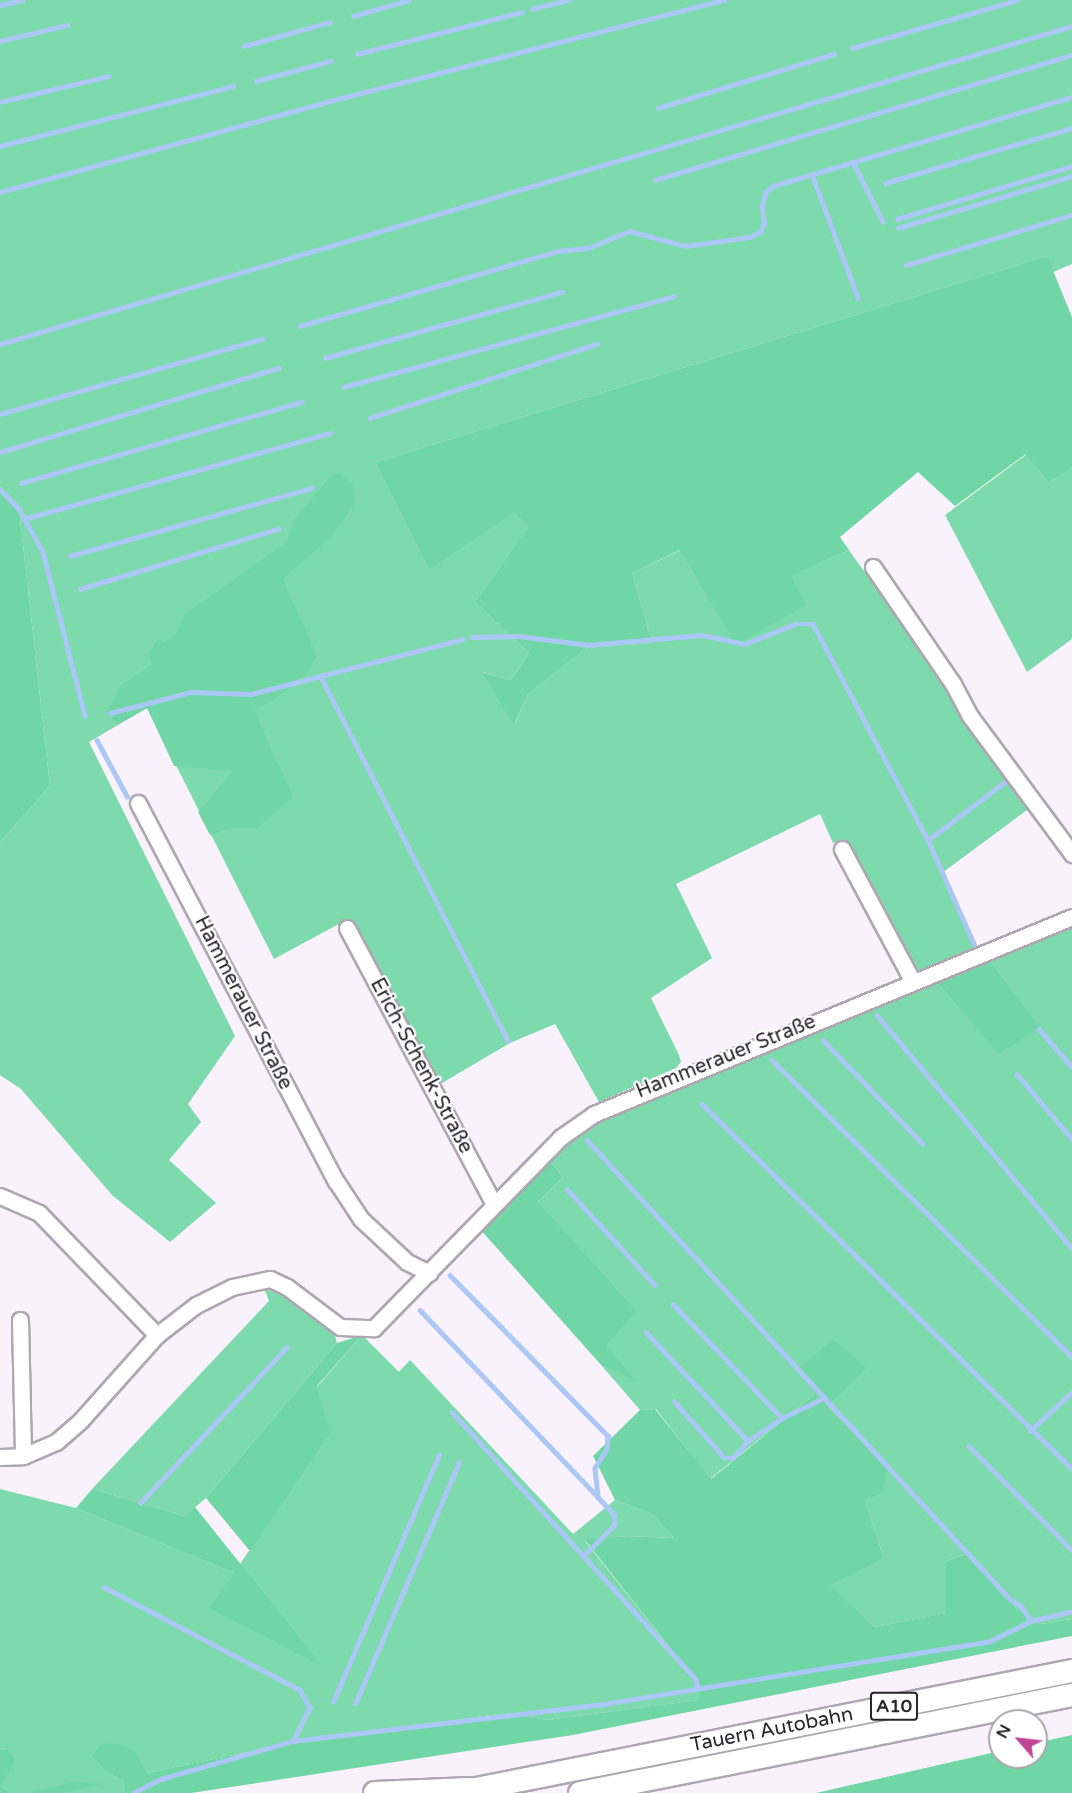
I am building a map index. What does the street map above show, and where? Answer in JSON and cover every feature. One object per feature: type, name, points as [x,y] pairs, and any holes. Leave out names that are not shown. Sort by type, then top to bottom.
[{"type":"highway","name":"Tauern Autobahn","points":[[375,1793],[464,1791],[1072,1671]]},
{"type":"highway","name":"Tauern Autobahn","points":[[580,1793],[1072,1695]]},
{"type":"street","points":[[873,567],[953,684],[969,716],[1072,854]]},
{"type":"street","name":"Hammerauer Straße","points":[[138,803],[336,1181],[361,1219],[407,1262],[430,1272]]},
{"type":"street","points":[[842,849],[912,980]]},
{"type":"street","name":"Hammerauer Straße","points":[[0,1457],[23,1456],[56,1442],[81,1420],[157,1335],[213,1295],[270,1279],[287,1287],[340,1327],[365,1330],[384,1321],[493,1203],[561,1137],[594,1114],[912,980],[1072,916]]},
{"type":"street","name":"Erich-Schenk-Straße","points":[[347,928],[493,1203]]},
{"type":"street","points":[[0,1196],[39,1213],[157,1335]]},
{"type":"street","points":[[20,1320],[23,1456]]},
{"type":"green space","points":[[0,0],[1072,0],[1072,264],[1051,273],[1047,256],[376,462],[515,512],[531,526],[475,602],[529,653],[511,680],[483,672],[515,724],[528,694],[587,648],[652,643],[632,573],[681,550],[790,576],[849,550],[1031,807],[942,873],[978,947],[915,972],[841,840],[833,843],[820,814],[676,884],[712,958],[651,998],[679,1055],[681,1062],[676,1068],[599,1102],[555,1024],[510,1043],[437,1086],[348,919],[274,959],[147,708],[89,742],[235,1036],[188,1104],[201,1122],[169,1160],[216,1203],[170,1242],[112,1195],[21,1089],[0,1075],[0,842],[50,786],[19,509],[0,489]]},
{"type":"green space","points":[[1047,256],[1072,317],[1072,468],[1049,483],[1026,454],[955,506],[918,472],[840,537],[849,550],[791,576],[806,605],[736,645],[680,550],[632,573],[652,643],[587,648],[528,694],[514,725],[482,672],[511,680],[529,653],[475,602],[530,526],[514,512],[430,569],[376,462]]},
{"type":"green space","points":[[1027,454],[1049,483],[1072,468],[1072,639],[1027,672],[945,515]]},
{"type":"green space","points":[[333,474],[340,474],[352,483],[355,503],[332,536],[283,579],[317,656],[308,672],[276,699],[254,710],[293,797],[257,828],[231,828],[210,835],[198,812],[233,771],[174,766],[147,708],[119,724],[107,713],[120,686],[153,664],[148,653],[158,640],[164,642],[175,636],[185,614],[287,542],[293,521]]},
{"type":"green space","points":[[0,489],[19,509],[50,786],[0,842]]},
{"type":"green space","points":[[1072,923],[1072,1619],[1041,1624],[1019,1611],[967,1554],[946,1561],[947,1613],[875,1627],[829,1585],[884,1559],[865,1500],[887,1464],[828,1407],[865,1368],[834,1339],[815,1394],[710,1479],[656,1409],[640,1410],[602,1366],[637,1381],[605,1346],[538,1202],[563,1177],[549,1160],[573,1135],[599,1119],[935,980],[1000,1054],[986,957]]},
{"type":"green space","points":[[986,957],[1040,1027],[999,1054],[935,980]]},
{"type":"green space","points":[[549,1160],[563,1177],[538,1202],[636,1311],[606,1346],[638,1382],[602,1366],[479,1228]]},
{"type":"green space","points":[[264,1288],[293,1300],[335,1335],[337,1343],[206,1498],[185,1516],[92,1489],[269,1301]]},
{"type":"green space","points":[[362,1335],[399,1372],[410,1360],[573,1534],[615,1500],[652,1514],[674,1538],[627,1536],[585,1541],[701,1687],[699,1700],[547,1720],[505,1713],[276,1746],[147,1773],[108,1773],[124,1782],[123,1793],[11,1793],[1,1786],[7,1749],[0,1750],[0,1489],[76,1508],[234,1573],[329,1433],[317,1387]]},
{"type":"green space","points":[[362,1335],[317,1386],[330,1433],[250,1551],[206,1498],[337,1343]]},
{"type":"green space","points":[[834,1339],[866,1368],[828,1407],[887,1464],[883,1493],[865,1500],[884,1559],[830,1585],[875,1627],[946,1613],[946,1561],[967,1554],[1019,1611],[1041,1624],[1072,1619],[1072,1636],[573,1735],[191,1793],[123,1793],[124,1782],[108,1773],[92,1756],[103,1743],[118,1744],[135,1751],[147,1773],[276,1746],[505,1713],[547,1720],[698,1700],[701,1687],[585,1540],[627,1536],[674,1538],[652,1514],[615,1500],[593,1456],[640,1410],[655,1409],[711,1479],[815,1394],[798,1369]]},
{"type":"green space","points":[[92,1489],[185,1516],[195,1507],[322,1666],[209,1608],[234,1573],[76,1508]]},
{"type":"green space","points":[[1072,1735],[1072,1793],[816,1793],[988,1754],[988,1769],[1048,1769],[1048,1740]]},
{"type":"green space","points":[[7,1749],[15,1759],[1,1786],[11,1793],[0,1793],[0,1750]]},
{"type":"green space","points":[[74,1782],[103,1784],[64,1793],[27,1793]]},
{"type":"waterway","points":[[0,5],[22,0]]},
{"type":"waterway","points":[[353,16],[409,0]]},
{"type":"waterway","points":[[532,9],[568,0]]},
{"type":"waterway","points":[[0,192],[326,102],[724,0]]},
{"type":"waterway","points":[[852,48],[1017,0]]},
{"type":"waterway","points":[[357,54],[522,12]]},
{"type":"waterway","points":[[244,46],[330,22]]},
{"type":"waterway","points":[[0,41],[67,25]]},
{"type":"waterway","points":[[0,344],[1072,26]]},
{"type":"waterway","points":[[658,108],[834,54]]},
{"type":"waterway","points":[[655,180],[1072,55]]},
{"type":"waterway","points":[[256,81],[330,61]]},
{"type":"waterway","points":[[0,102],[109,76]]},
{"type":"waterway","points":[[0,146],[233,86]]},
{"type":"waterway","points":[[300,326],[558,251],[588,248],[629,231],[686,246],[750,237],[760,232],[764,224],[762,207],[765,193],[773,186],[1072,97]]},
{"type":"waterway","points":[[885,183],[1072,128]]},
{"type":"waterway","points":[[853,162],[883,222]]},
{"type":"waterway","points":[[897,219],[1072,166]]},
{"type":"waterway","points":[[812,174],[858,298]]},
{"type":"waterway","points":[[898,228],[1072,176]]},
{"type":"waterway","points":[[906,265],[1072,215]]},
{"type":"waterway","points":[[325,358],[562,292]]},
{"type":"waterway","points":[[344,387],[674,296]]},
{"type":"waterway","points":[[0,414],[262,339]]},
{"type":"waterway","points":[[370,418],[597,344]]},
{"type":"waterway","points":[[0,452],[279,368]]},
{"type":"waterway","points":[[21,483],[302,402]]},
{"type":"waterway","points":[[24,519],[330,433]]},
{"type":"waterway","points":[[70,556],[312,488]]},
{"type":"waterway","points":[[0,489],[19,509],[43,552],[85,716]]},
{"type":"waterway","points":[[80,589],[278,529]]},
{"type":"waterway","points":[[472,637],[519,636],[588,645],[702,635],[745,644],[795,624],[813,624],[928,840],[974,944]]},
{"type":"waterway","points":[[110,713],[191,692],[251,694],[463,639]]},
{"type":"waterway","points":[[321,677],[508,1041]]},
{"type":"waterway","points":[[97,740],[127,796]]},
{"type":"waterway","points":[[928,840],[1009,779]]},
{"type":"waterway","points":[[877,1015],[1072,1248]]},
{"type":"waterway","points":[[1039,1029],[1072,1067]]},
{"type":"waterway","points":[[823,1040],[923,1144]]},
{"type":"waterway","points":[[772,1060],[1072,1357]]},
{"type":"waterway","points":[[1017,1074],[1072,1139]]},
{"type":"waterway","points":[[702,1104],[1072,1469]]},
{"type":"waterway","points":[[587,1140],[1010,1599],[1022,1607],[1031,1621]]},
{"type":"waterway","points":[[567,1189],[655,1285]]},
{"type":"waterway","points":[[450,1275],[608,1436],[607,1449],[595,1468],[598,1497],[615,1515],[615,1525],[584,1556]]},
{"type":"waterway","points":[[673,1304],[782,1418]]},
{"type":"waterway","points":[[420,1310],[598,1497]]},
{"type":"waterway","points":[[646,1332],[748,1441]]},
{"type":"waterway","points":[[140,1503],[287,1347]]},
{"type":"waterway","points":[[1030,1431],[1072,1392]]},
{"type":"waterway","points":[[674,1401],[725,1458],[733,1458],[748,1441],[782,1418],[824,1398]]},
{"type":"waterway","points":[[452,1412],[696,1679],[697,1686]]},
{"type":"waterway","points":[[969,1446],[1072,1550]]},
{"type":"waterway","points":[[333,1702],[439,1455]]},
{"type":"waterway","points":[[355,1704],[459,1462]]},
{"type":"waterway","points":[[104,1587],[300,1690],[310,1708],[293,1741]]},
{"type":"waterway","points":[[133,1793],[161,1779],[293,1741],[597,1705],[990,1641],[1031,1621],[1072,1611]]}]
